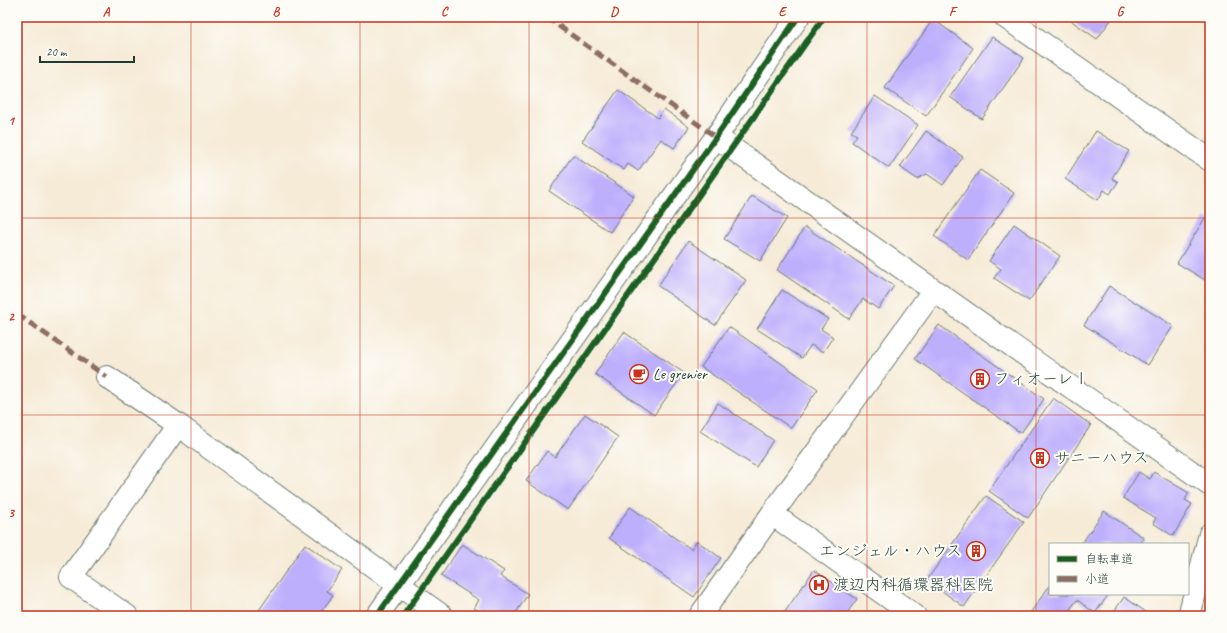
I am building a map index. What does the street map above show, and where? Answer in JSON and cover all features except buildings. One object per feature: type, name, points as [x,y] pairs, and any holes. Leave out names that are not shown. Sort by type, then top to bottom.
[{"type":"street","points":[[378,616],[716,137],[798,17]]},
{"type":"street","points":[[1005,17],[1210,160]]},
{"type":"street","points":[[716,137],[1210,485]]},
{"type":"street","points":[[700,616],[933,291]]},
{"type":"street","points":[[107,377],[178,425],[442,616]]},
{"type":"street","points":[[127,616],[71,577],[178,425]]},
{"type":"street","points":[[772,514],[915,616]]},
{"type":"street","points":[[1189,616],[1210,534]]},
{"type":"marked path","points":[[546,17],[716,137]]},
{"type":"marked path","points":[[17,314],[107,377]]},
{"type":"cycle path","points":[[377,616],[716,137],[798,17]]},
{"type":"cycle path","points":[[403,616],[824,17]]},
{"type":"place","name":"Le grenier","points":[[639,374]]},
{"type":"place","name":"フィオーレⅠ","points":[[980,379]]},
{"type":"place","name":"サニーハウス","points":[[1040,458]]},
{"type":"place","name":"エンジェル・ハウス","points":[[976,551]]},
{"type":"place","name":"渡辺内科循環器科医院","points":[[819,585]]}]
